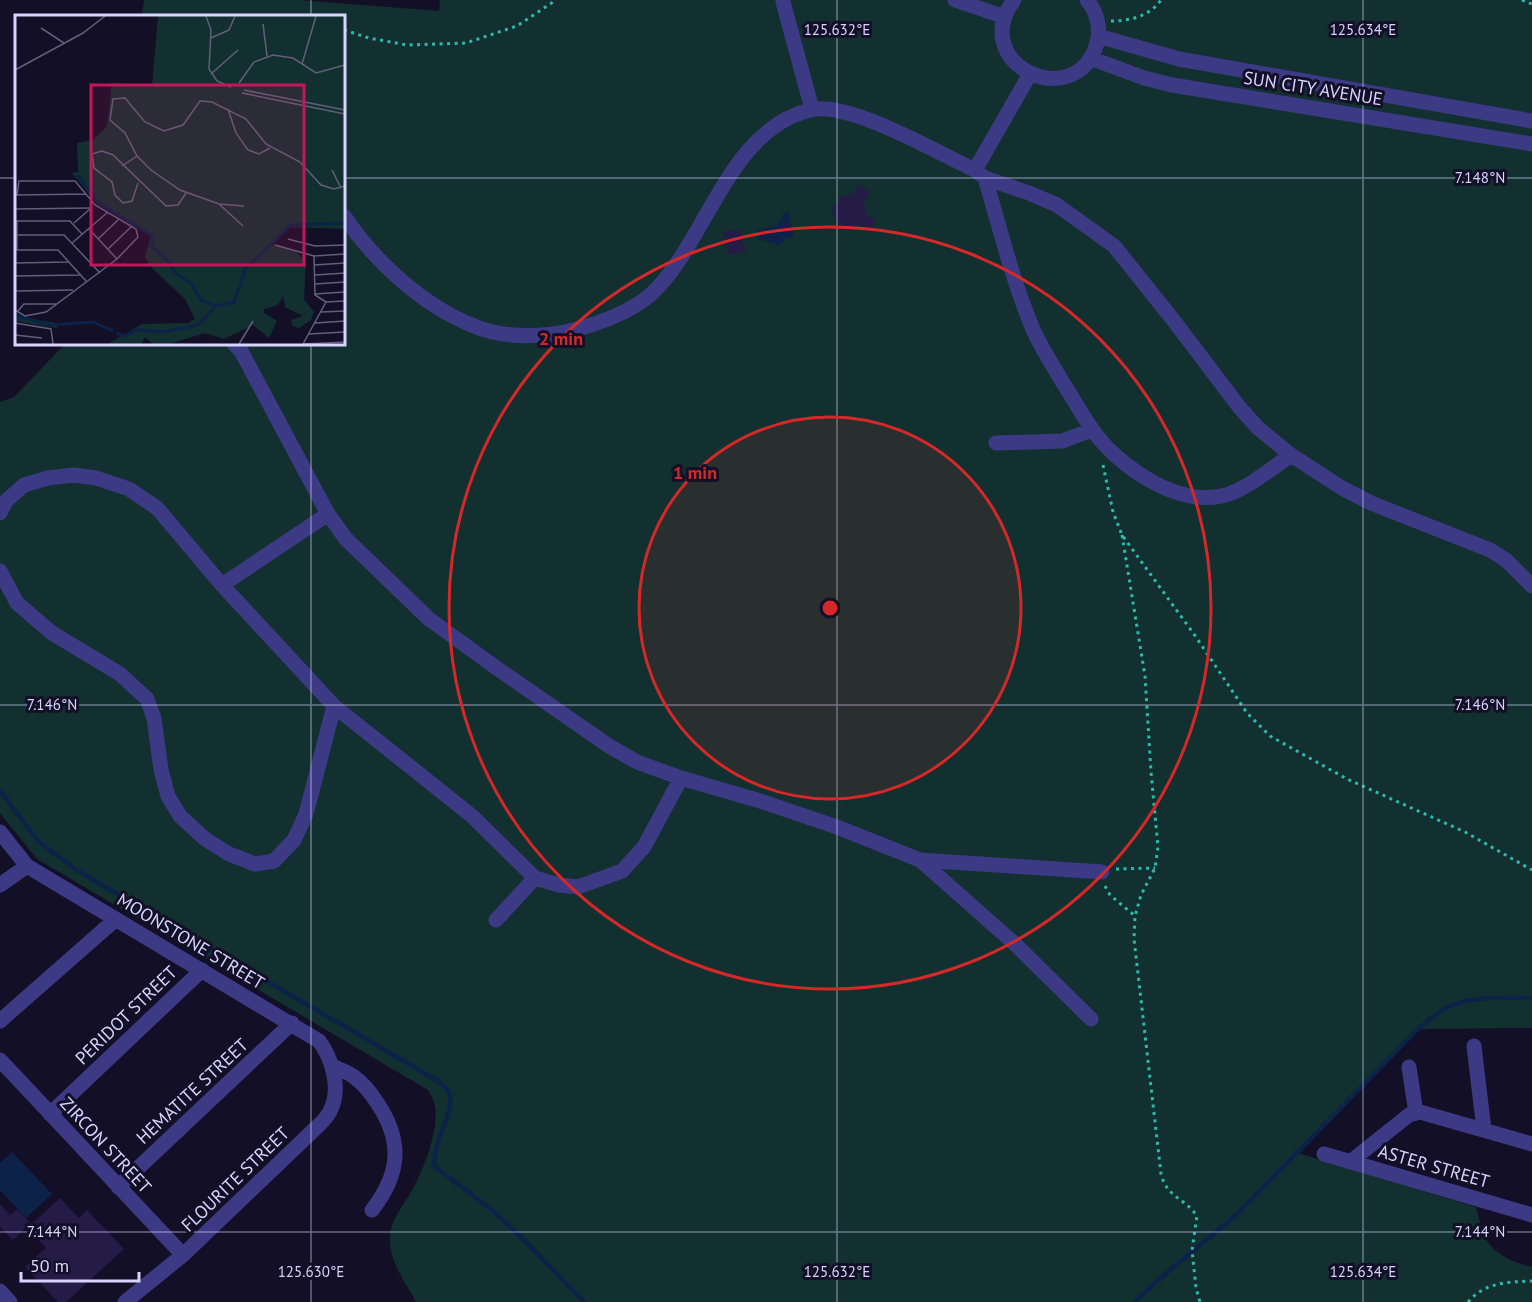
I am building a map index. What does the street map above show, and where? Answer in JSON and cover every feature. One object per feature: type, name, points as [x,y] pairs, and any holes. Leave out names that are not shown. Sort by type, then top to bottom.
[{"type":"street","points":[[955,0],[1005,17]]},
{"type":"street","points":[[1014,0],[1005,17],[1003,36],[1009,55],[1015,63],[1030,74],[1041,78],[1063,77],[1083,66],[1090,58],[1098,28],[1087,0]]},
{"type":"street","points":[[783,2],[812,109]]},
{"type":"street","name":"SUN CITY AVENUE","points":[[1098,28],[1179,59],[1530,120]]},
{"type":"street","name":"SUN CITY AVENUE","points":[[1090,58],[1144,78],[1172,85],[1528,144]]},
{"type":"street","points":[[1030,74],[980,174],[1033,329],[1041,346],[1096,435],[1134,470],[1167,489],[1188,496],[1210,497],[1229,494],[1255,480],[1291,455]]},
{"type":"street","points":[[345,218],[354,231],[389,269],[416,292],[458,319],[476,327],[503,333],[555,334],[582,329],[620,314],[658,288],[675,267],[733,172],[749,149],[765,132],[785,119],[812,109],[833,110],[872,121],[980,174],[1057,205],[1114,246],[1240,408],[1258,428],[1291,455],[1342,488],[1371,503],[1490,550],[1506,560],[1532,586]]},
{"type":"street","points":[[1528,144],[1530,120]]},
{"type":"street","points":[[235,345],[241,351],[328,514],[346,539],[438,625],[609,746],[637,762],[825,823],[920,860],[1102,872]]},
{"type":"street","points":[[996,443],[1062,441],[1096,435]]},
{"type":"street","points":[[0,513],[6,501],[24,485],[48,478],[74,476],[96,478],[129,489],[157,508],[222,585],[334,706],[472,816],[535,878],[559,885],[578,887],[622,871],[644,847],[681,778]]},
{"type":"street","points":[[222,585],[328,514]]},
{"type":"street","points":[[0,571],[17,603],[51,633],[120,674],[147,699],[154,718],[161,770],[168,796],[180,816],[205,839],[230,854],[255,864],[274,861],[294,840],[306,814],[334,706]]},
{"type":"street","name":"MOONSTONE STREET","points":[[0,832],[27,866],[319,1041],[327,1052],[332,1066],[334,1099]]},
{"type":"street","points":[[920,860],[1015,944],[1091,1019]]},
{"type":"street","points":[[0,885],[27,866]]},
{"type":"street","points":[[496,920],[535,878]]},
{"type":"street","points":[[0,1021],[116,919]]},
{"type":"street","name":"PERIDOT STREET","points":[[50,1114],[202,969]]},
{"type":"street","name":"HEMATITE STREET","points":[[118,1187],[292,1023]]},
{"type":"street","points":[[1474,1046],[1484,1130]]},
{"type":"street","name":"ZIRCON STREET","points":[[0,1060],[183,1255]]},
{"type":"street","points":[[332,1066],[352,1075],[368,1090],[393,1131],[395,1162],[391,1179],[372,1210]]},
{"type":"street","points":[[1409,1067],[1416,1113]]},
{"type":"street","name":"FLOURITE STREET","points":[[125,1302],[183,1255],[320,1124],[331,1110],[334,1099]]},
{"type":"street","points":[[1350,1162],[1409,1115],[1416,1113],[1424,1113],[1532,1144]]},
{"type":"street","name":"ASTER STREET","points":[[1324,1154],[1532,1215]]},
{"type":"street","points":[[0,1291],[10,1302]]},
{"type":"path","points":[[345,30],[369,38],[406,45],[465,43],[517,26],[556,0]]},
{"type":"path","points":[[1098,28],[1118,21],[1141,17],[1156,8],[1161,0]]},
{"type":"path","points":[[1522,0],[1532,4]]},
{"type":"path","points":[[1096,435],[1113,512],[1122,535],[1145,676],[1158,847],[1155,868],[1141,895],[1135,916],[1134,939],[1161,1174],[1166,1189],[1192,1208],[1197,1216],[1192,1250],[1196,1288],[1200,1302]]},
{"type":"path","points":[[1122,535],[1196,637],[1247,713],[1270,736],[1347,779],[1465,832],[1532,870]]},
{"type":"path","points":[[1135,916],[1110,896],[1102,872],[1128,867],[1155,868]]},
{"type":"path","points":[[1468,1302],[1475,1293],[1487,1286],[1506,1282],[1532,1281]]},
{"type":"green space","points":[[144,0],[300,0],[439,11],[440,0],[1532,0],[1532,1028],[1418,1029],[1298,1153],[1476,1207],[1481,1229],[1493,1248],[1511,1260],[1532,1267],[1532,1302],[416,1302],[393,1259],[390,1236],[396,1216],[421,1172],[433,1138],[436,1116],[433,1100],[428,1090],[37,859],[0,813],[0,402],[14,397],[64,345],[345,345],[345,15],[142,15]]},
{"type":"water","points":[[785,212],[790,213],[794,236],[785,239],[779,245],[758,239],[758,230],[777,225]]},
{"type":"water","points":[[12,1152],[52,1194],[26,1218],[0,1190],[0,1163]]},
{"type":"building","points":[[859,185],[870,192],[864,201],[866,214],[876,221],[869,232],[859,225],[846,228],[835,221],[832,208],[840,197],[853,194]]},
{"type":"building","points":[[740,229],[745,252],[729,255],[723,232]]},
{"type":"building","points":[[60,1198],[79,1218],[87,1210],[124,1249],[66,1302],[58,1302],[25,1267],[46,1248],[27,1228]]},
{"type":"building","points":[[0,1204],[10,1215],[17,1209],[30,1223],[13,1240],[0,1227]]},
{"type":"waterway","points":[[0,791],[38,841],[75,869],[444,1086],[449,1094],[450,1103],[436,1148],[434,1166],[492,1210],[584,1302]]},
{"type":"waterway","points":[[1135,1302],[1238,1213],[1418,1029],[1434,1016],[1444,1009],[1465,1001],[1532,998]]}]
